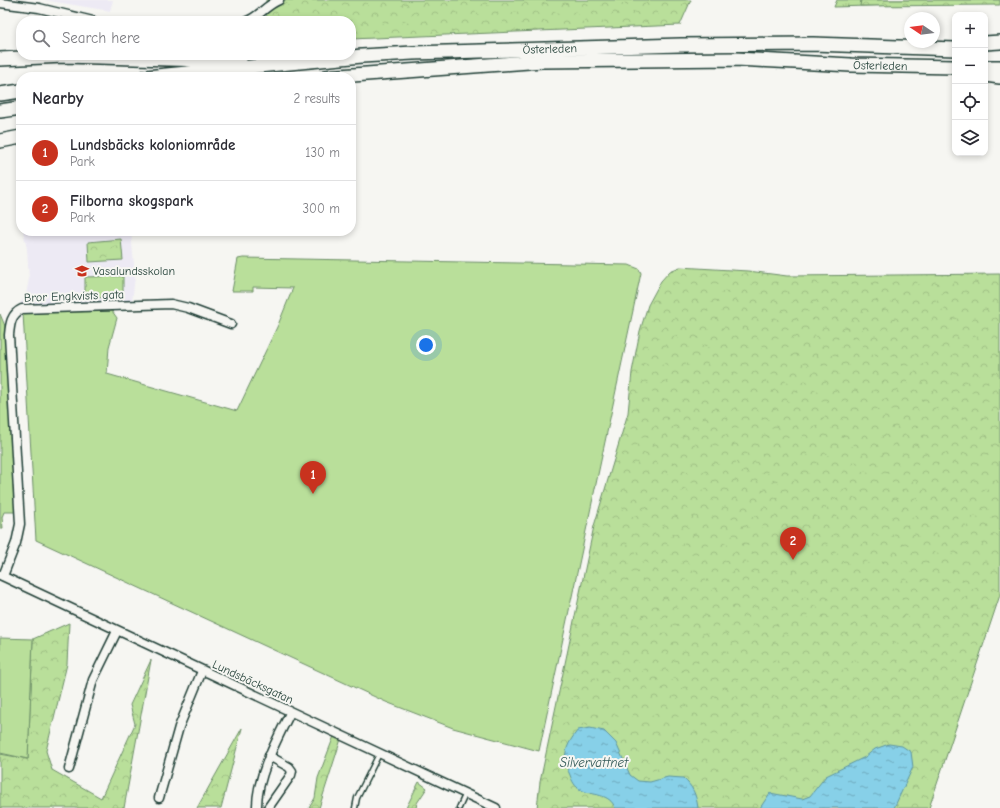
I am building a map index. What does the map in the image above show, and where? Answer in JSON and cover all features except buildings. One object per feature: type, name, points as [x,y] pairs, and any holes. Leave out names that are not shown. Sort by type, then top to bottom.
[{"type":"main road","points":[[988,43],[1000,42]]},
{"type":"main road","name":"Österleden","points":[[356,57],[413,53],[673,45],[813,44],[952,50]]},
{"type":"main road","points":[[879,47],[952,44]]},
{"type":"main road","points":[[988,50],[1000,50]]},
{"type":"main road","points":[[0,59],[16,58]]},
{"type":"main road","name":"Österleden","points":[[356,75],[542,61],[736,59],[952,67]]},
{"type":"main road","points":[[219,60],[296,62]]},
{"type":"main road","name":"Österleden","points":[[196,72],[322,60]]},
{"type":"main road","points":[[898,66],[952,72]]},
{"type":"main road","points":[[988,67],[1000,67]]},
{"type":"main road","points":[[988,75],[1000,77]]},
{"type":"main road","points":[[0,94],[16,92]]},
{"type":"main road","points":[[0,111],[16,109]]},
{"type":"main road","points":[[0,141],[16,138]]},
{"type":"street","points":[[256,16],[269,4],[279,0]]},
{"type":"street","points":[[0,3],[39,8],[72,16]]},
{"type":"street","name":"Bror Engkvists gata","points":[[2,575],[16,543],[20,524],[9,335],[15,313],[22,309],[171,304],[188,308],[231,324]]},
{"type":"street","name":"Lundsbäcksgatan","points":[[2,575],[116,631],[465,795],[496,808]]},
{"type":"street","points":[[69,769],[93,680],[116,631]]},
{"type":"street","points":[[159,798],[179,727],[202,671]]},
{"type":"street","points":[[257,808],[257,799],[269,756],[290,713]]},
{"type":"street","points":[[268,808],[291,775],[292,771],[289,767],[269,756]]},
{"type":"lane","points":[[355,808],[357,798],[379,754]]},
{"type":"lane","points":[[459,808],[465,795]]},
{"type":"shaded area","points":[[44,0],[113,0],[110,11]]},
{"type":"shaded area","name":"Vasalundsskolan","points":[[24,236],[131,236],[135,277],[132,302],[20,304],[26,294],[29,279],[27,249]]},
{"type":"green space","points":[[266,0],[691,0],[680,25],[356,39],[356,16],[267,16]]},
{"type":"green space","points":[[837,0],[1000,0],[1000,2],[834,7]]},
{"type":"green space","points":[[861,0],[1000,0],[1000,5],[860,6]]},
{"type":"green space","points":[[121,239],[123,260],[89,262],[88,242]]},
{"type":"green space","points":[[238,259],[629,265],[639,269],[641,273],[539,751],[453,728],[386,702],[36,540],[23,313],[112,311],[117,318],[109,347],[107,374],[237,411],[278,325],[293,288],[253,287],[253,291],[232,291]]},
{"type":"green space","points":[[680,267],[748,271],[787,276],[1000,274],[1000,595],[929,808],[537,808],[540,782],[594,526],[628,413],[632,372],[640,331],[648,305],[661,281],[670,271]]},
{"type":"green space","points":[[123,276],[123,297],[85,298],[85,277]]},
{"type":"green space","points":[[0,314],[5,326],[16,512],[4,512],[2,517],[3,528],[0,528]]},
{"type":"green space","points":[[69,623],[67,664],[46,751],[52,770],[101,798],[135,724],[130,705],[151,660],[124,808],[0,808],[0,754],[28,759],[33,639]]},
{"type":"green space","points":[[0,638],[33,639],[28,759],[0,753]]},
{"type":"green space","points":[[242,728],[221,808],[197,808]]},
{"type":"green space","points":[[334,736],[341,739],[319,808],[309,808],[315,798],[318,778]]},
{"type":"green space","points":[[419,782],[427,788],[417,803],[416,808],[406,808]]},
{"type":"water","name":"Silvervattnet","points":[[590,728],[604,731],[616,743],[630,775],[638,781],[650,782],[668,777],[683,778],[694,791],[698,808],[615,808],[613,803],[605,797],[579,789],[575,786],[567,769],[565,757],[566,751],[570,741],[578,730]]},
{"type":"water","points":[[889,744],[902,746],[911,752],[913,767],[894,808],[760,808],[770,793],[802,799],[810,796],[826,776],[865,757],[875,749]]},
{"type":"place","name":"Vasalundsskolan","points":[[82,271]]},
{"type":"place","name":"Lundsbäcks koloniområde","points":[[313,494]]},
{"type":"place","name":"Filborna skogspark","points":[[793,560]]}]
